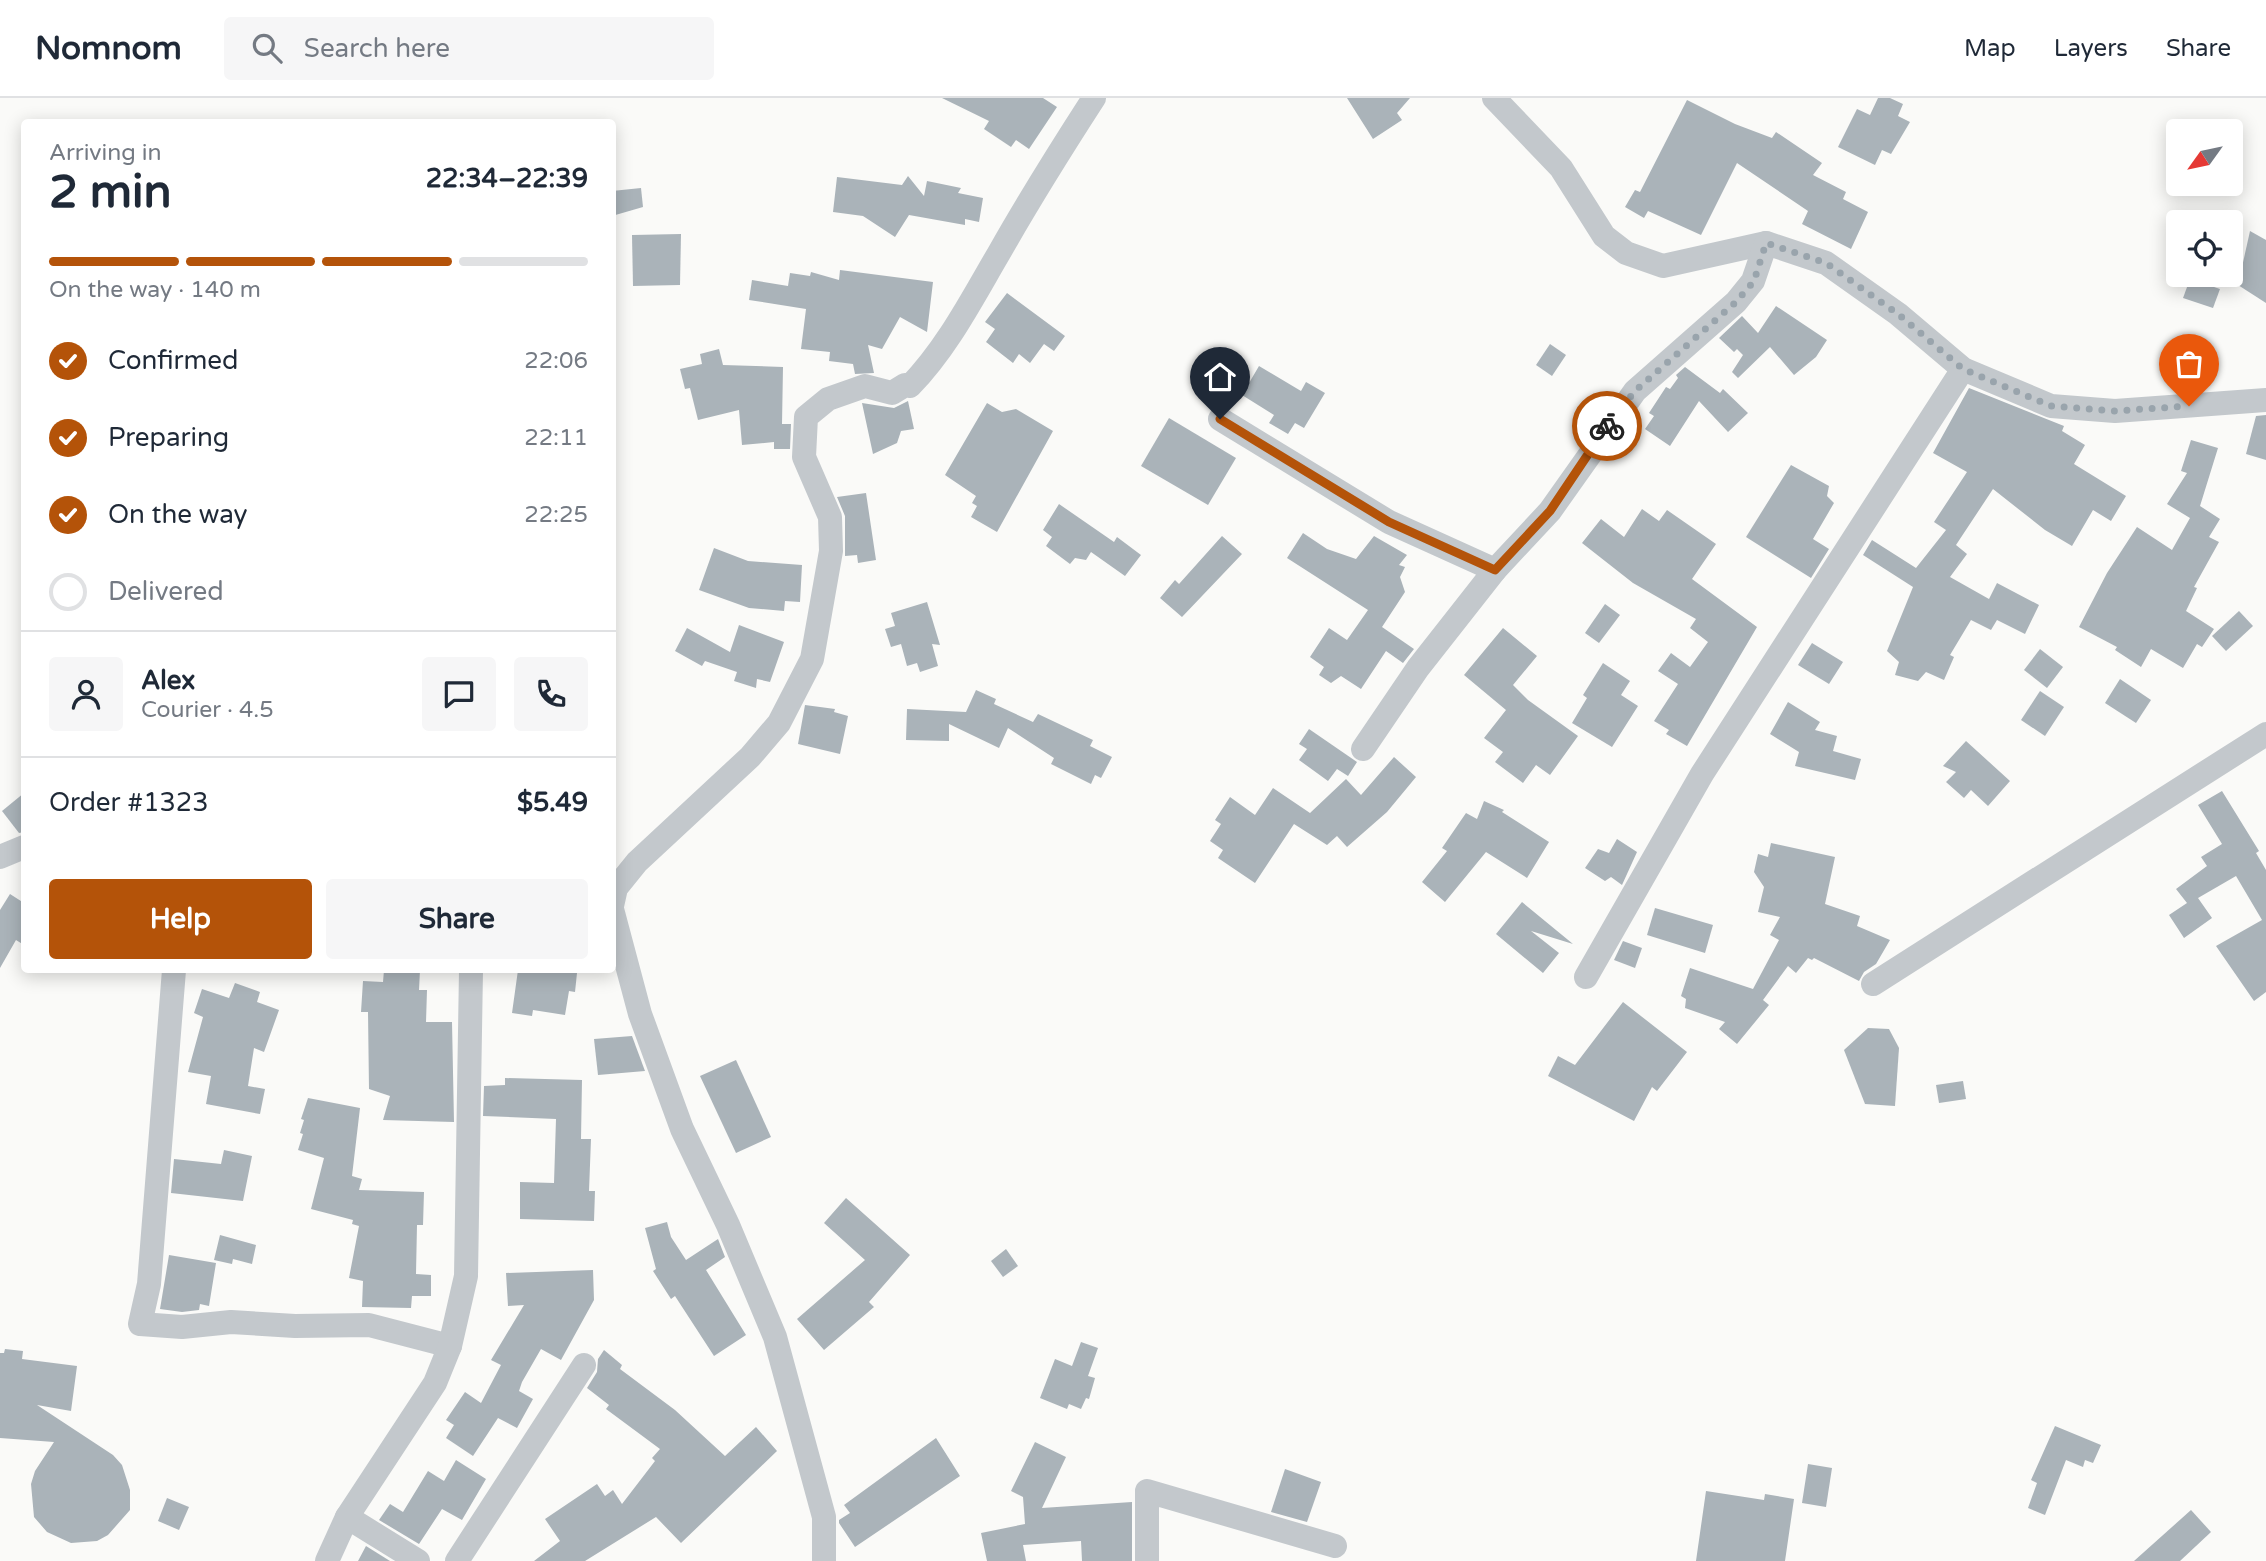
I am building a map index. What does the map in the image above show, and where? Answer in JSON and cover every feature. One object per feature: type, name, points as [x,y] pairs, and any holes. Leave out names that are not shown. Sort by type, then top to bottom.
[{"type":"street","points":[[616,888],[637,862],[751,757],[779,723],[812,659],[831,551],[830,517],[804,457],[806,417],[828,399],[865,386],[892,393],[905,385],[910,386],[923,373],[954,330],[1044,174],[1094,98]]},
{"type":"street","points":[[1494,98],[1561,167],[1604,236],[1626,253],[1663,266],[1766,243],[1826,263],[1898,314],[1963,369],[2051,406],[2115,411],[2266,400]]},
{"type":"street","points":[[1363,749],[1418,668],[1495,570],[1550,511],[1635,391],[1736,302],[1754,281],[1766,243]]},
{"type":"street","points":[[1586,977],[1702,774],[1963,369]]},
{"type":"street","points":[[1220,419],[1389,522],[1495,570]]},
{"type":"street","points":[[1873,984],[2266,734]]},
{"type":"street","points":[[0,857],[21,848]]},
{"type":"street","points":[[616,922],[640,1014],[682,1129],[728,1225],[775,1337],[824,1517],[824,1561]]},
{"type":"street","points":[[174,973],[149,1284],[140,1324],[182,1327],[231,1322],[295,1326],[369,1325],[450,1346]]},
{"type":"street","points":[[327,1561],[347,1517],[435,1383],[450,1346],[466,1276],[471,973]]},
{"type":"street","points":[[457,1561],[584,1365]]},
{"type":"street","points":[[1147,1561],[1147,1491],[1335,1546]]},
{"type":"street","points":[[347,1517],[418,1561]]},
{"type":"building","points":[[942,98],[1043,98],[1057,107],[1029,149],[1016,140],[1011,147],[984,129],[989,121]]},
{"type":"building","points":[[1347,98],[1410,98],[1397,113],[1402,120],[1373,139]]},
{"type":"building","points":[[1878,98],[1890,98],[1903,104],[1898,116],[1910,122],[1891,154],[1882,150],[1875,165],[1838,147],[1857,109],[1870,115]]},
{"type":"building","points":[[1687,100],[1735,124],[1772,138],[1776,132],[1822,163],[1813,175],[1846,192],[1843,199],[1868,212],[1851,249],[1802,224],[1808,211],[1737,163],[1701,235],[1648,211],[1644,218],[1625,207],[1635,190],[1640,192]]},
{"type":"building","points":[[908,176],[924,196],[927,181],[961,188],[958,193],[983,198],[979,222],[965,219],[965,225],[909,215],[895,237],[863,216],[833,212],[837,177],[902,185]]},
{"type":"building","points":[[641,188],[643,207],[616,215],[616,191]]},
{"type":"building","points":[[2250,231],[2266,240],[2266,303],[2241,287]]},
{"type":"building","points":[[681,234],[680,285],[633,286],[632,235]]},
{"type":"building","points":[[840,270],[933,282],[927,332],[900,317],[882,349],[868,345],[874,373],[855,374],[853,364],[829,361],[830,352],[801,349],[806,309],[749,300],[752,280],[788,286],[790,273],[810,276],[811,272],[839,280]]},
{"type":"building","points":[[2187,287],[2220,289],[2213,308],[2183,298]]},
{"type":"building","points":[[1007,293],[1065,336],[1054,351],[1044,344],[1030,363],[1019,354],[1013,363],[986,342],[995,329],[985,322]]},
{"type":"building","points":[[1776,306],[1827,340],[1816,357],[1794,375],[1770,347],[1738,378],[1732,372],[1743,355],[1737,349],[1734,352],[1719,338],[1742,316],[1758,333]]},
{"type":"building","points":[[1550,344],[1566,355],[1552,376],[1536,365]]},
{"type":"building","points":[[719,349],[723,365],[783,367],[782,424],[791,424],[790,449],[774,449],[774,442],[742,445],[739,410],[698,420],[690,388],[685,389],[680,369],[702,364],[700,354]]},
{"type":"building","points":[[1259,366],[1301,391],[1306,382],[1325,393],[1304,428],[1295,423],[1288,434],[1269,423],[1274,415],[1242,395]]},
{"type":"building","points":[[1685,367],[1720,393],[1723,389],[1748,413],[1728,432],[1699,401],[1670,446],[1645,429],[1654,416],[1649,413],[1666,387],[1670,389],[1678,378],[1676,375]]},
{"type":"building","points":[[1969,388],[2064,426],[2062,431],[2085,445],[2074,464],[2126,496],[2111,521],[2093,510],[2072,546],[2045,530],[1993,489],[1956,545],[1967,554],[1950,577],[1989,599],[1997,583],[2039,605],[2025,634],[1997,620],[1991,630],[1971,620],[1950,655],[1954,657],[1944,680],[1926,672],[1918,681],[1895,675],[1899,662],[1887,651],[1913,587],[1863,555],[1872,540],[1916,568],[1946,530],[1934,522],[1967,472],[1933,453]]},
{"type":"building","points":[[908,401],[914,429],[901,431],[897,443],[873,454],[862,403],[894,408]]},
{"type":"building","points":[[987,403],[1002,412],[1016,409],[1053,431],[997,532],[971,517],[977,506],[972,503],[976,496],[945,475]]},
{"type":"building","points":[[2266,415],[2266,460],[2246,454],[2256,416]]},
{"type":"building","points":[[1169,418],[1236,458],[1208,505],[1141,466]]},
{"type":"building","points":[[2191,440],[2218,448],[2200,506],[2220,519],[2209,537],[2219,542],[2194,587],[2197,588],[2186,611],[2214,629],[2202,647],[2197,644],[2183,668],[2151,649],[2141,667],[2115,650],[2117,647],[2079,627],[2107,573],[2137,527],[2172,550],[2190,518],[2167,504],[2187,473],[2181,471]]},
{"type":"building","points":[[1791,465],[1829,486],[1827,496],[1834,503],[1813,539],[1829,549],[1811,578],[1746,537]]},
{"type":"building","points":[[866,493],[876,560],[858,563],[857,555],[845,556],[845,516],[837,497]]},
{"type":"building","points":[[1059,504],[1114,542],[1117,537],[1141,555],[1125,576],[1091,552],[1086,560],[1075,558],[1070,564],[1046,546],[1052,537],[1043,530]]},
{"type":"building","points":[[1642,509],[1659,521],[1667,510],[1716,544],[1692,579],[1757,627],[1687,746],[1666,734],[1669,730],[1654,721],[1678,684],[1658,671],[1671,653],[1690,667],[1708,642],[1690,628],[1696,619],[1633,583],[1582,543],[1601,519],[1624,537]]},
{"type":"building","points":[[1303,533],[1327,549],[1356,559],[1374,536],[1407,555],[1399,565],[1405,567],[1400,577],[1405,592],[1382,627],[1414,649],[1403,663],[1386,651],[1361,689],[1341,676],[1331,683],[1319,675],[1324,667],[1310,657],[1329,628],[1347,640],[1368,610],[1287,558]]},
{"type":"building","points":[[1222,536],[1242,554],[1182,617],[1160,598],[1175,580],[1179,584]]},
{"type":"building","points":[[714,548],[748,561],[802,565],[800,602],[785,601],[784,611],[749,608],[699,590]]},
{"type":"building","points":[[927,602],[940,645],[932,644],[938,666],[920,672],[917,663],[907,666],[901,644],[891,647],[885,629],[895,626],[891,613]]},
{"type":"building","points":[[1605,604],[1620,615],[1599,643],[1585,633]]},
{"type":"building","points":[[2239,611],[2253,626],[2226,651],[2212,636]]},
{"type":"building","points":[[739,625],[784,642],[770,682],[757,679],[756,688],[734,681],[737,672],[705,661],[702,666],[675,651],[687,628],[730,652]]},
{"type":"building","points":[[1503,628],[1537,656],[1513,685],[1528,700],[1578,736],[1550,775],[1536,765],[1523,783],[1495,762],[1503,752],[1484,738],[1506,710],[1464,675]]},
{"type":"building","points":[[1812,643],[1843,662],[1829,684],[1798,665]]},
{"type":"building","points":[[2040,649],[2063,667],[2047,688],[2024,670]]},
{"type":"building","points":[[1603,663],[1630,681],[1621,695],[1638,706],[1612,747],[1572,723],[1587,698],[1583,695]]},
{"type":"building","points":[[2120,679],[2151,700],[2136,723],[2105,703]]},
{"type":"building","points":[[976,690],[996,699],[994,704],[1033,722],[1038,714],[1093,740],[1090,746],[1112,757],[1101,778],[1095,775],[1091,784],[1051,764],[1054,758],[1008,728],[999,748],[949,724],[949,741],[906,740],[907,709],[966,712]]},
{"type":"building","points":[[2040,691],[2064,707],[2045,736],[2021,720]]},
{"type":"building","points":[[1788,702],[1820,722],[1815,730],[1837,736],[1833,751],[1861,759],[1855,780],[1795,766],[1799,752],[1770,734]]},
{"type":"building","points":[[805,705],[835,709],[834,712],[848,716],[840,754],[798,744]]},
{"type":"building","points":[[1309,729],[1357,762],[1348,776],[1337,769],[1328,781],[1299,760],[1307,749],[1299,744]]},
{"type":"building","points":[[1966,741],[2010,781],[1988,806],[1971,790],[1964,798],[1946,782],[1956,772],[1943,766]]},
{"type":"building","points":[[1394,757],[1416,777],[1387,812],[1347,847],[1337,836],[1327,845],[1294,824],[1255,883],[1218,858],[1223,850],[1210,841],[1221,824],[1215,820],[1230,797],[1255,815],[1273,788],[1310,813],[1346,779],[1361,795]]},
{"type":"building","points":[[2222,791],[2259,851],[2256,853],[2266,870],[2266,992],[2254,1001],[2216,946],[2262,920],[2236,876],[2198,898],[2212,918],[2184,938],[2169,915],[2187,903],[2176,889],[2207,866],[2201,857],[2222,844],[2198,805]]},
{"type":"building","points":[[21,795],[21,833],[19,833],[2,811]]},
{"type":"building","points":[[1484,801],[1504,810],[1502,812],[1549,842],[1527,878],[1486,852],[1445,902],[1422,882],[1447,851],[1442,848],[1466,813],[1477,819]]},
{"type":"building","points":[[1617,839],[1637,852],[1622,885],[1611,877],[1605,881],[1585,868],[1598,849],[1609,853]]},
{"type":"building","points":[[1771,843],[1835,857],[1825,904],[1860,916],[1857,926],[1890,940],[1876,964],[1864,972],[1859,981],[1814,958],[1808,958],[1796,973],[1788,966],[1763,1000],[1769,1005],[1737,1044],[1719,1029],[1725,1022],[1685,1008],[1686,999],[1681,996],[1690,968],[1753,989],[1779,940],[1770,935],[1780,917],[1758,912],[1764,887],[1754,872],[1758,854],[1768,857]]},
{"type":"building","points":[[10,894],[21,901],[21,943],[16,940],[0,968],[0,910]]},
{"type":"building","points":[[1522,902],[1573,944],[1531,931],[1559,953],[1543,973],[1496,934]]},
{"type":"building","points":[[1655,908],[1713,925],[1705,953],[1647,935]]},
{"type":"building","points":[[1623,941],[1642,948],[1635,968],[1614,960]]},
{"type":"building","points":[[384,973],[420,973],[419,990],[427,990],[426,1022],[452,1022],[454,1122],[383,1120],[390,1096],[369,1089],[368,1012],[361,1012],[363,981],[383,982]]},
{"type":"building","points":[[518,973],[577,973],[575,992],[569,991],[565,1015],[533,1010],[532,1016],[512,1013]]},
{"type":"building","points":[[235,983],[260,992],[257,1002],[279,1010],[264,1052],[254,1048],[248,1086],[265,1089],[260,1114],[206,1104],[211,1076],[188,1072],[203,1017],[194,1013],[202,989],[229,998]]},
{"type":"building","points":[[1623,1002],[1687,1052],[1657,1091],[1652,1087],[1634,1121],[1548,1076],[1558,1056],[1575,1065]]},
{"type":"building","points":[[1868,1028],[1889,1029],[1899,1048],[1895,1106],[1865,1104],[1844,1050]]},
{"type":"building","points":[[632,1036],[645,1071],[598,1075],[594,1039]]},
{"type":"building","points":[[736,1060],[771,1137],[736,1153],[700,1076]]},
{"type":"building","points":[[505,1078],[582,1080],[581,1139],[591,1139],[589,1191],[595,1191],[594,1221],[520,1219],[520,1182],[554,1183],[556,1119],[483,1116],[484,1086],[505,1085]]},
{"type":"building","points":[[1963,1081],[1966,1099],[1939,1103],[1936,1085]]},
{"type":"building","points":[[308,1098],[360,1108],[352,1176],[362,1179],[359,1190],[424,1192],[423,1225],[417,1225],[416,1274],[431,1275],[431,1296],[412,1296],[411,1308],[362,1307],[363,1281],[349,1278],[359,1226],[352,1224],[353,1220],[311,1209],[324,1158],[298,1150],[303,1134],[300,1133],[304,1120],[301,1119]]},
{"type":"building","points":[[224,1150],[252,1156],[243,1201],[171,1193],[174,1159],[221,1164]]},
{"type":"building","points":[[846,1198],[910,1255],[869,1302],[874,1307],[824,1350],[797,1319],[865,1260],[824,1223]]},
{"type":"building","points":[[667,1222],[671,1237],[686,1260],[718,1239],[725,1257],[706,1270],[746,1335],[714,1356],[675,1296],[671,1299],[653,1271],[656,1269],[645,1228]]},
{"type":"building","points":[[220,1235],[256,1245],[252,1264],[233,1259],[232,1264],[214,1260]]},
{"type":"building","points":[[1006,1249],[1018,1266],[1003,1277],[991,1261]]},
{"type":"building","points":[[169,1255],[216,1263],[209,1306],[200,1304],[199,1310],[182,1312],[160,1309]]},
{"type":"building","points":[[593,1270],[594,1300],[561,1360],[541,1349],[522,1382],[519,1391],[533,1399],[517,1428],[498,1418],[473,1456],[446,1438],[454,1425],[446,1420],[465,1392],[481,1403],[501,1365],[491,1360],[524,1305],[508,1306],[506,1273]]},
{"type":"building","points":[[1081,1342],[1098,1348],[1088,1376],[1095,1378],[1089,1399],[1086,1398],[1081,1409],[1069,1404],[1067,1409],[1040,1398],[1055,1359],[1072,1366]]},
{"type":"building","points":[[5,1349],[23,1351],[22,1359],[77,1366],[71,1411],[37,1405],[113,1455],[122,1465],[130,1490],[130,1510],[108,1535],[97,1541],[71,1543],[47,1532],[34,1517],[31,1484],[35,1471],[54,1442],[0,1438],[0,1353],[4,1353]]},
{"type":"building","points":[[604,1350],[622,1365],[620,1369],[675,1410],[725,1456],[756,1427],[777,1451],[681,1543],[656,1517],[585,1561],[534,1561],[560,1541],[545,1519],[597,1484],[605,1496],[613,1490],[622,1504],[655,1461],[652,1458],[660,1449],[606,1409],[609,1405],[587,1388],[597,1372],[598,1359]]},
{"type":"building","points":[[2055,1426],[2101,1445],[2093,1463],[2085,1460],[2083,1467],[2066,1460],[2045,1515],[2028,1508],[2037,1483],[2031,1480]]},
{"type":"building","points":[[936,1438],[960,1476],[855,1547],[839,1523],[839,1520],[850,1513],[844,1505]]},
{"type":"building","points":[[1035,1442],[1066,1457],[1042,1508],[1132,1502],[1132,1561],[1082,1561],[1081,1541],[1023,1545],[1026,1561],[987,1561],[981,1533],[1025,1524],[1023,1497],[1011,1491]]},
{"type":"building","points":[[456,1460],[486,1479],[462,1520],[442,1509],[419,1544],[379,1520],[390,1504],[403,1512],[428,1471],[444,1481]]},
{"type":"building","points":[[1808,1464],[1832,1468],[1826,1507],[1802,1503]]},
{"type":"building","points":[[1285,1469],[1321,1482],[1307,1522],[1271,1512]]},
{"type":"building","points":[[1706,1491],[1764,1500],[1765,1494],[1794,1499],[1785,1561],[1696,1561]]},
{"type":"building","points":[[167,1498],[189,1507],[179,1530],[158,1521]]},
{"type":"building","points":[[2191,1510],[2211,1532],[2180,1561],[2134,1561]]},
{"type":"building","points":[[366,1546],[390,1561],[358,1561]]},
{"type":"way so far","points":[[1607,426],[1635,391],[1736,302],[1754,281],[1766,243],[1826,263],[1898,314],[1963,369],[2051,406],[2115,411],[2189,406]]},
{"type":"route","points":[[1220,419],[1389,522],[1495,570],[1550,511],[1607,426]]}]
